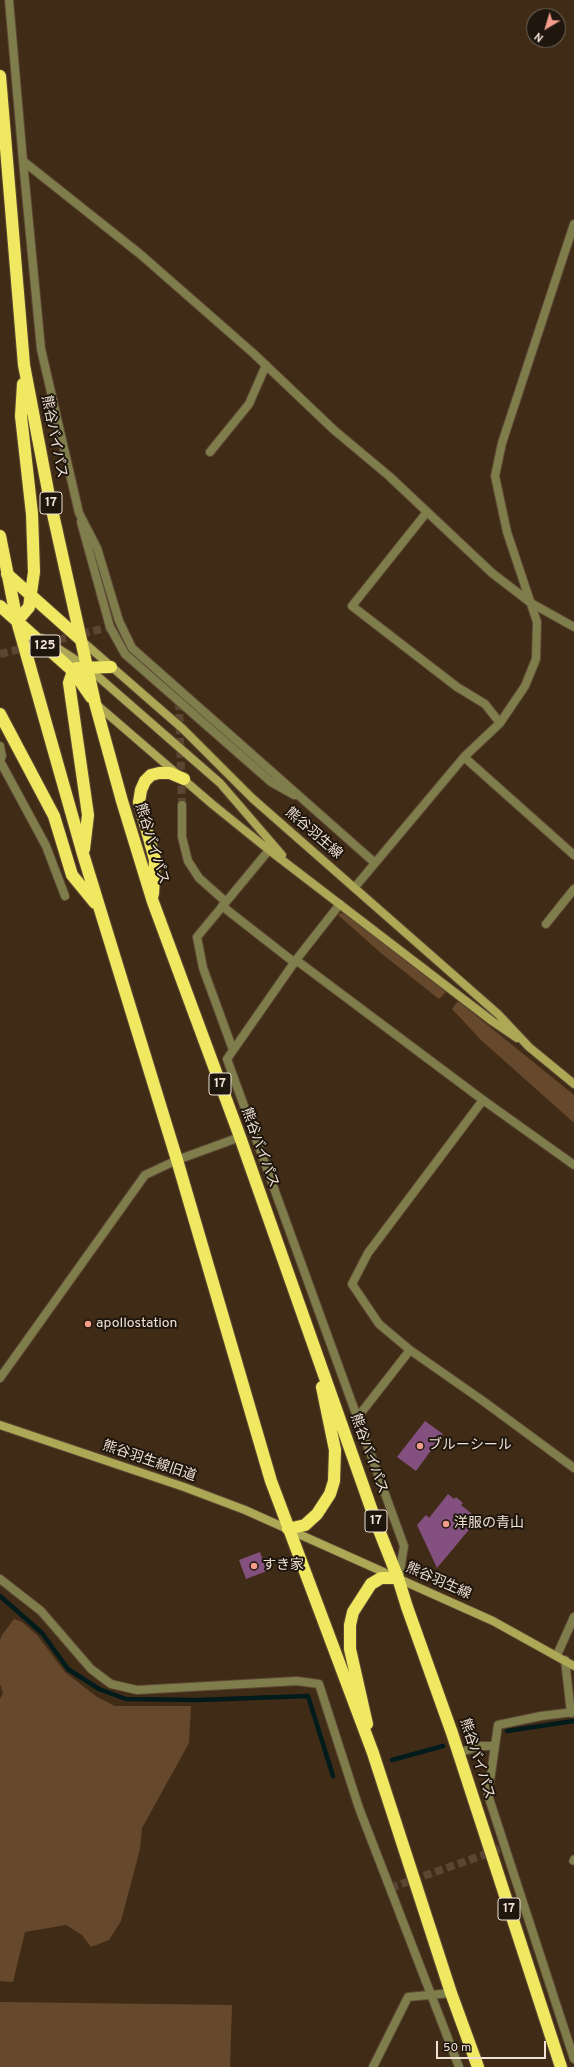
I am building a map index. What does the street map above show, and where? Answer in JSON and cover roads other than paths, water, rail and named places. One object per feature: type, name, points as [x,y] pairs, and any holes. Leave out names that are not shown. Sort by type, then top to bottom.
[{"type":"highway","name":"熊谷バイパス","points":[[0,76],[24,365],[49,496],[95,703],[153,902],[240,1137],[377,1525],[398,1578],[406,1607],[458,1753],[561,2067]]},
{"type":"highway","points":[[17,621],[29,607],[32,596],[34,572],[32,514],[21,416],[24,365]]},
{"type":"highway","points":[[0,536],[4,572],[83,854],[177,1160],[271,1481],[373,1753],[478,2067]]},
{"type":"highway","name":"125","points":[[4,572],[81,640]]},
{"type":"highway","name":"125","points":[[0,606],[73,671],[95,703]]},
{"type":"highway","points":[[83,854],[88,815],[69,683],[73,671],[76,668],[111,667]]},
{"type":"highway","points":[[0,714],[54,816],[72,875],[100,908]]},
{"type":"highway","points":[[153,902],[155,860],[139,802],[141,790],[145,781],[151,775],[170,773],[184,779]]},
{"type":"highway","points":[[288,1528],[305,1525],[317,1514],[330,1494],[334,1482],[335,1450],[315,1350]]},
{"type":"highway","points":[[373,1753],[364,1707],[350,1650],[350,1625],[353,1612],[371,1584],[381,1578],[398,1578]]},
{"type":"main road","points":[[17,621],[87,667],[220,783],[294,869]]},
{"type":"main road","name":"熊谷羽生線","points":[[81,640],[183,730],[252,798],[498,1014],[529,1047]]},
{"type":"main road","name":"熊谷羽生線","points":[[95,703],[270,850],[492,1021],[529,1047],[574,1084]]},
{"type":"main road","name":"熊谷羽生線旧道","points":[[0,1425],[184,1487],[288,1528]]},
{"type":"main road","name":"熊谷羽生線","points":[[288,1528],[493,1621],[557,1655],[574,1666]]},
{"type":"street","points":[[9,0],[41,349],[84,537],[110,628],[125,654],[271,782],[308,803],[375,863]]},
{"type":"street","points":[[23,160],[140,254],[266,365],[334,430],[389,476],[492,573],[531,603],[574,627]]},
{"type":"street","points":[[355,887],[464,758],[500,722],[525,686],[536,659],[537,622],[507,532],[495,476],[502,443],[574,224]]},
{"type":"street","points":[[210,452],[249,404],[266,365]]},
{"type":"street","points":[[427,512],[352,606],[457,687],[485,704],[500,722]]},
{"type":"street","points":[[0,746],[2,756],[0,761],[46,846],[65,896]]},
{"type":"street","points":[[464,758],[574,855]]},
{"type":"street","points":[[182,805],[182,837],[188,861],[199,878],[224,904],[296,962],[574,1165]]},
{"type":"street","points":[[233,1050],[203,968],[197,937],[270,850]]},
{"type":"street","points":[[546,924],[574,888]]},
{"type":"street","points":[[340,904],[296,962],[227,1060],[404,1546],[398,1578]]},
{"type":"street","points":[[483,1100],[368,1253],[352,1284],[379,1324],[410,1350],[483,1401],[574,1468]]},
{"type":"street","points":[[0,1378],[145,1175],[177,1160],[240,1137]]},
{"type":"street","points":[[357,1418],[410,1350]]},
{"type":"street","points":[[0,1579],[41,1611],[91,1669],[111,1684],[137,1690],[297,1681],[319,1684],[359,1808],[459,2067]]},
{"type":"street","points":[[557,1655],[574,1617]]},
{"type":"street","points":[[565,1660],[572,1712],[542,1716],[498,1725],[488,1795],[574,2059]]},
{"type":"street","points":[[458,1753],[480,1746],[495,1746]]},
{"type":"street","points":[[373,2067],[408,1997],[452,1993]]},
{"type":"waterway","points":[[0,1596],[42,1633],[68,1669],[99,1689],[126,1699],[197,1700],[308,1696],[333,1776]]},
{"type":"waterway","points":[[507,1731],[574,1721]]},
{"type":"waterway","points":[[392,1760],[443,1746]]},
{"type":"tunnel","points":[[0,654],[110,627]]},
{"type":"tunnel","points":[[179,702],[182,805]]},
{"type":"tunnel","points":[[390,1888],[506,1847]]},
{"type":"place","name":"apollostation","points":[[88,1324]]},
{"type":"place","name":"ブルーシール","points":[[420,1446]]},
{"type":"place","name":"洋服の青山","points":[[446,1524]]},
{"type":"place","name":"すき家","points":[[254,1566]]}]
